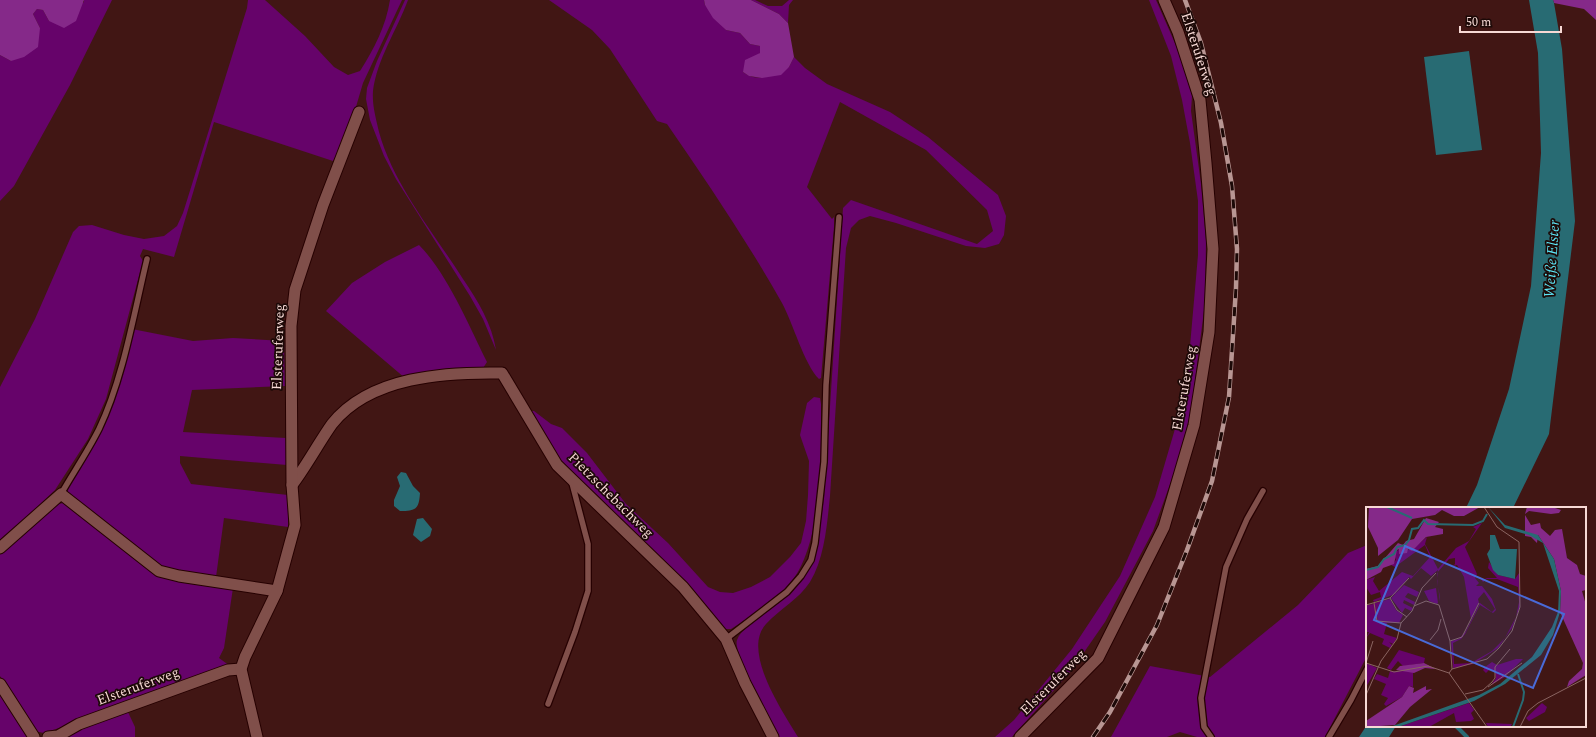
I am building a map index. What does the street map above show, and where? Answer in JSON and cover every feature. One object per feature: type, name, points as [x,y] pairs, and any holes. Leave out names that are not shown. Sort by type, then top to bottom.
[{"type":"street","name":"Elsteruferweg","points":[[1020,737],[1098,658],[1164,528],[1194,425],[1209,332],[1213,249],[1212,233],[1200,100],[1178,32],[1164,0]]},
{"type":"street","name":"Elsteruferweg","points":[[48,737],[58,736],[79,724],[228,670],[241,669],[245,657],[277,591],[295,525],[292,485],[291,326],[295,290],[323,205],[359,112]]},
{"type":"street","name":"Pietzschebachweg","points":[[292,485],[332,424],[352,404],[374,391],[390,385],[458,373],[502,373],[557,465],[683,587],[726,639],[745,683],[773,737]]},
{"type":"street","points":[[0,548],[60,494],[159,571],[179,576],[277,591]]},
{"type":"street","points":[[241,669],[257,737]]},
{"type":"street","points":[[0,684],[34,737]]},
{"type":"lane","points":[[726,639],[787,592],[802,576],[811,560],[815,543],[824,462],[826,385],[839,217]]},
{"type":"lane","points":[[60,494],[99,430],[108,406],[120,369],[147,259]]},
{"type":"lane","points":[[548,704],[575,632],[588,591],[588,544],[571,479]]},
{"type":"lane","points":[[1211,737],[1204,727],[1201,698],[1226,567],[1247,519],[1263,491]]},
{"type":"lane","points":[[1329,737],[1366,671]]},
{"type":"shaded area","points":[[0,0],[84,0],[76,21],[64,28],[49,21],[43,10],[37,9],[33,14],[40,28],[38,47],[24,57],[11,61],[0,55]]},
{"type":"shaded area","points":[[84,0],[112,0],[70,85],[14,186],[0,201],[0,55],[11,61],[40,28],[33,14],[37,9],[43,10],[49,21],[84,2]]},
{"type":"shaded area","points":[[248,0],[265,0],[305,36],[334,67],[348,75],[360,71],[370,54],[386,19],[390,0],[402,0],[363,83],[348,134],[333,161],[214,122],[174,257],[143,249],[140,256],[143,261],[106,399],[88,439],[55,490],[0,542],[0,387],[35,319],[73,232],[79,226],[92,225],[124,235],[144,239],[164,236],[177,226],[183,213],[247,8]]},
{"type":"shaded area","points":[[405,0],[408,0],[383,56],[375,79],[373,102],[379,132],[394,171],[405,190],[479,304],[488,322],[496,350],[483,319],[470,296],[396,179],[384,156],[370,120],[366,99],[367,88],[377,61]]},
{"type":"shaded area","points":[[549,0],[704,0],[705,5],[726,30],[740,33],[750,44],[760,46],[760,53],[743,72],[749,76],[760,78],[766,77],[789,67],[794,57],[805,68],[827,84],[890,112],[928,137],[998,195],[1006,216],[1004,235],[999,244],[985,248],[966,246],[870,216],[859,220],[851,228],[846,248],[830,496],[822,551],[815,572],[806,588],[766,624],[760,636],[758,650],[761,665],[767,681],[783,713],[798,737],[779,737],[746,672],[740,658],[737,640],[747,627],[785,597],[796,585],[805,573],[811,560],[819,532],[824,498],[843,208],[851,200],[977,244],[993,231],[987,210],[926,150],[840,102],[807,187],[832,219],[834,217],[821,378],[819,379],[808,364],[786,311],[769,280],[726,212],[667,124],[657,121],[610,49],[592,30]]},
{"type":"shaded area","points":[[704,0],[751,0],[779,14],[788,23],[794,57],[789,67],[781,75],[762,78],[749,76],[743,72],[745,60],[760,53],[760,46],[750,44],[740,33],[726,30],[713,18],[705,5]]},
{"type":"shaded area","points":[[751,0],[755,0],[768,6],[782,6],[789,0],[793,0],[789,5],[788,23],[779,14]]},
{"type":"shaded area","points":[[1149,0],[1156,0],[1181,57],[1192,96],[1191,111],[1201,184],[1206,241],[1205,303],[1191,411],[1177,465],[1153,531],[1105,622],[1071,671],[1012,737],[995,737],[1014,720],[1072,649],[1120,576],[1155,497],[1177,422],[1190,346],[1198,255],[1198,201],[1182,100],[1171,56]]},
{"type":"shaded area","points":[[1553,0],[1596,0],[1596,20],[1584,9],[1554,3]]},
{"type":"shaded area","points":[[419,245],[439,270],[457,300],[487,362],[483,368],[405,378],[326,311],[352,283],[385,262]]},
{"type":"shaded area","points":[[132,329],[193,341],[233,338],[284,341],[285,386],[192,390],[183,432],[286,438],[287,465],[180,456],[180,463],[191,484],[288,495],[288,527],[224,518],[216,577],[167,569],[157,565],[68,495],[67,488],[97,440],[118,389]]},
{"type":"shaded area","points":[[814,397],[820,398],[821,404],[820,475],[814,527],[807,551],[798,572],[785,589],[766,605],[731,629],[724,629],[607,509],[604,503],[572,474],[559,458],[530,414],[534,411],[551,424],[562,428],[587,453],[626,504],[668,543],[708,587],[720,592],[733,593],[751,587],[770,577],[790,557],[801,543],[806,521],[809,461],[800,435],[807,403]]},
{"type":"shaded area","points":[[63,503],[68,505],[134,559],[157,575],[233,588],[224,648],[219,658],[230,666],[44,733],[34,731],[0,676],[0,552],[51,506]]},
{"type":"shaded area","points":[[1366,545],[1366,658],[1325,737],[1197,737],[1180,732],[1167,737],[1111,737],[1150,666],[1210,677],[1298,605],[1348,553]]},
{"type":"shaded area","points":[[0,691],[29,737],[0,737]]},
{"type":"shaded area","points":[[127,710],[135,727],[135,737],[67,737],[78,727]]},
{"type":"water","name":"Weiße Elster","points":[[1529,0],[1553,0],[1562,49],[1575,221],[1549,434],[1513,507],[1466,507],[1477,485],[1509,389],[1531,286],[1541,153],[1538,53]]},
{"type":"water","points":[[1469,51],[1482,150],[1436,155],[1424,57]]},
{"type":"water","points":[[401,472],[406,473],[413,486],[420,493],[419,503],[413,510],[400,511],[394,506],[394,500],[400,486],[397,477]]},
{"type":"water","points":[[423,518],[432,529],[430,536],[421,542],[413,535],[417,519]]},
{"type":"water","points":[[1366,726],[1395,727],[1389,737],[1359,737]]},
{"type":"waterway","points":[[1457,727],[1467,737]]},
{"type":"railway","points":[[1093,737],[1110,712],[1157,625],[1187,550],[1212,481],[1229,397],[1237,249],[1232,186],[1221,123],[1201,43],[1185,0]]}]
